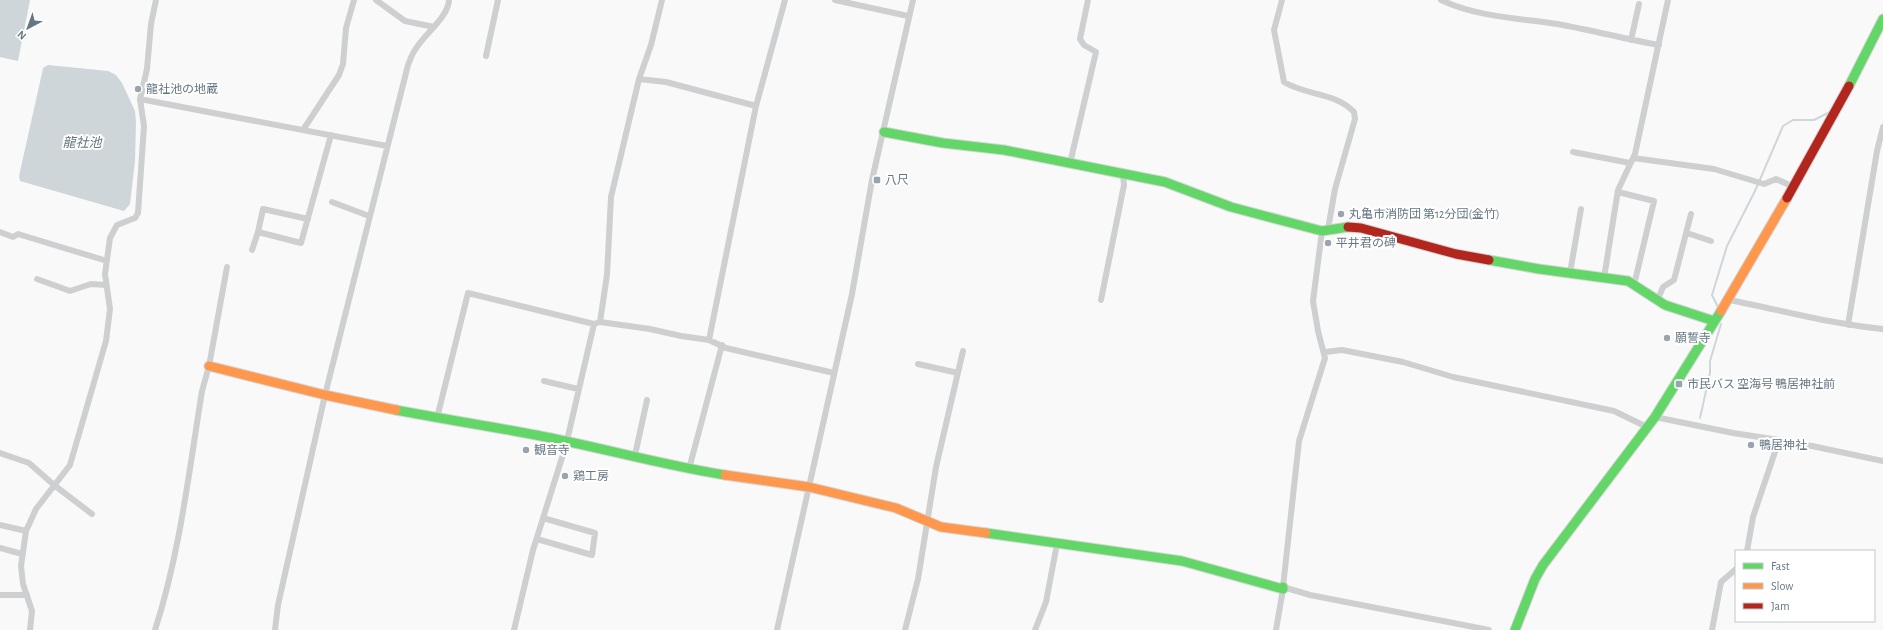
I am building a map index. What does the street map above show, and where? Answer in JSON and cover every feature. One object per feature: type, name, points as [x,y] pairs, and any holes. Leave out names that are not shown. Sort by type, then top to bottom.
[{"type":"street","points":[[30,630],[32,611],[23,584],[21,566],[26,531],[36,509],[70,465],[106,341],[110,309],[105,274],[110,238],[117,226],[135,218],[138,213],[144,126],[140,99],[147,69],[151,24],[156,0]]},
{"type":"street","points":[[303,130],[339,75],[344,64],[346,28],[354,0]]},
{"type":"street","points":[[376,0],[406,21],[434,27]]},
{"type":"street","points":[[274,630],[278,605],[325,395],[408,65],[415,50],[434,27],[449,5],[449,0]]},
{"type":"street","points":[[486,56],[498,0]]},
{"type":"street","points":[[514,630],[537,539],[566,441],[578,389],[597,323],[607,275],[611,197],[639,79],[651,45],[662,0]]},
{"type":"street","points":[[709,340],[756,106],[785,0]]},
{"type":"street","points":[[834,0],[908,16]]},
{"type":"street","points":[[777,630],[852,294],[872,180],[884,132],[908,16],[913,0]]},
{"type":"street","points":[[1074,165],[1071,159],[1096,52],[1084,45],[1080,39],[1088,0]]},
{"type":"street","points":[[1276,630],[1283,588],[1299,441],[1326,358],[1318,331],[1313,301],[1325,230],[1355,119],[1354,112],[1347,104],[1337,99],[1284,82],[1274,30],[1282,0]]},
{"type":"street","points":[[1441,0],[1453,6],[1480,13],[1559,25],[1659,45]]},
{"type":"street","points":[[1604,278],[1618,192],[1631,160],[1659,45],[1668,0]]},
{"type":"street","points":[[1631,40],[1640,4]]},
{"type":"street","points":[[1515,630],[1535,580],[1543,565],[1655,416],[1714,320],[1729,300],[1835,114],[1883,19]]},
{"type":"street","points":[[639,79],[666,82],[756,106]]},
{"type":"street","points":[[140,99],[387,146]]},
{"type":"street","points":[[1848,325],[1877,151],[1883,127]]},
{"type":"street","points":[[884,132],[943,144],[1004,150],[1166,182],[1231,207],[1325,230],[1343,227],[1361,228],[1456,254],[1628,281],[1657,301],[1681,311],[1714,320]]},
{"type":"street","points":[[258,232],[301,243],[331,136]]},
{"type":"street","points":[[1573,152],[1714,169],[1764,184],[1776,179],[1794,187]]},
{"type":"street","points":[[1101,300],[1124,185],[1123,174]]},
{"type":"street","points":[[1618,192],[1654,201],[1634,285]]},
{"type":"street","points":[[332,202],[369,216]]},
{"type":"street","points":[[252,250],[263,209],[308,219]]},
{"type":"street","points":[[1570,273],[1581,209]]},
{"type":"street","points":[[1657,301],[1662,287],[1674,280],[1691,214]]},
{"type":"street","points":[[0,232],[13,237],[18,234],[107,261]]},
{"type":"street","points":[[1686,233],[1711,241]]},
{"type":"street","points":[[155,630],[168,592],[201,398],[209,366],[227,267]]},
{"type":"street","points":[[37,279],[70,291],[91,284],[106,284]]},
{"type":"street","points":[[437,418],[468,293],[597,323],[650,329],[709,340],[726,348],[834,373]]},
{"type":"street","points":[[1729,300],[1788,311],[1811,319],[1883,329]]},
{"type":"street","points":[[689,469],[722,345]]},
{"type":"street","points":[[1325,352],[1342,350],[1403,362],[1453,377],[1614,411],[1647,427]]},
{"type":"street","points":[[906,630],[918,579],[936,467],[963,351]]},
{"type":"street","points":[[918,364],[958,373]]},
{"type":"street","points":[[209,366],[325,395],[437,418],[537,435],[592,448],[635,455],[663,464],[809,487],[896,508],[941,527],[1182,560],[1310,595],[1489,630]]},
{"type":"street","points":[[544,382],[578,389]]},
{"type":"street","points":[[635,455],[647,400]]},
{"type":"street","points":[[1655,416],[1733,434],[1780,440],[1793,444],[1812,446],[1883,461]]},
{"type":"street","points":[[1747,550],[1753,517],[1780,440]]},
{"type":"street","points":[[0,453],[29,463],[54,485],[92,514]]},
{"type":"street","points":[[537,539],[592,555],[595,533],[543,518]]},
{"type":"street","points":[[0,525],[26,531]]},
{"type":"street","points":[[1035,630],[1046,602],[1058,544]]},
{"type":"street","points":[[0,548],[22,554]]},
{"type":"street","points":[[1712,630],[1721,582],[1735,570]]},
{"type":"street","points":[[0,595],[27,595]]},
{"type":"water","points":[[0,0],[30,0],[18,61],[0,57]]},
{"type":"water","name":"龍社池","points":[[48,65],[108,71],[116,75],[122,83],[135,111],[136,122],[135,161],[130,204],[124,211],[20,181],[19,176],[43,68]]},
{"type":"waterway","points":[[1719,309],[1712,295],[1727,246],[1755,191],[1783,126],[1793,120],[1814,120],[1832,111]]},
{"type":"waterway","points":[[1700,418],[1710,373],[1710,361],[1721,324]]},
{"type":"traffic: fast","points":[[1849,86],[1883,19]]},
{"type":"traffic: fast","points":[[884,132],[943,143],[1004,150],[1165,182],[1231,207],[1322,231],[1348,227]]},
{"type":"traffic: fast","points":[[1489,260],[1539,269],[1628,281],[1665,305],[1714,321]]},
{"type":"traffic: fast","points":[[1515,630],[1535,579],[1543,565],[1655,417],[1721,311]]},
{"type":"traffic: fast","points":[[396,410],[536,435],[725,475]]},
{"type":"traffic: fast","points":[[986,533],[1182,561],[1283,589],[1283,587]]},
{"type":"traffic: slow","points":[[1721,311],[1787,198]]},
{"type":"traffic: slow","points":[[209,366],[325,395],[396,410]]},
{"type":"traffic: slow","points":[[725,475],[809,487],[896,508],[941,527],[986,533]]},
{"type":"traffic: jam","points":[[1787,198],[1849,86]]},
{"type":"traffic: jam","points":[[1348,227],[1361,228],[1456,254],[1489,260]]},
{"type":"place","name":"龍社池の地蔵","points":[[138,89]]},
{"type":"place","name":"八尺","points":[[877,180]]},
{"type":"place","name":"丸亀市消防団 第12分団(金竹)","points":[[1341,214]]},
{"type":"place","name":"平井君の碑","points":[[1328,243]]},
{"type":"place","name":"願誓寺","points":[[1667,338]]},
{"type":"place","name":"市民バス 空海号 鴨居神社前","points":[[1679,384]]},
{"type":"place","name":"鴨居神社","points":[[1751,445]]},
{"type":"place","name":"観音寺","points":[[526,450]]},
{"type":"place","name":"鶏工房","points":[[565,476]]}]
